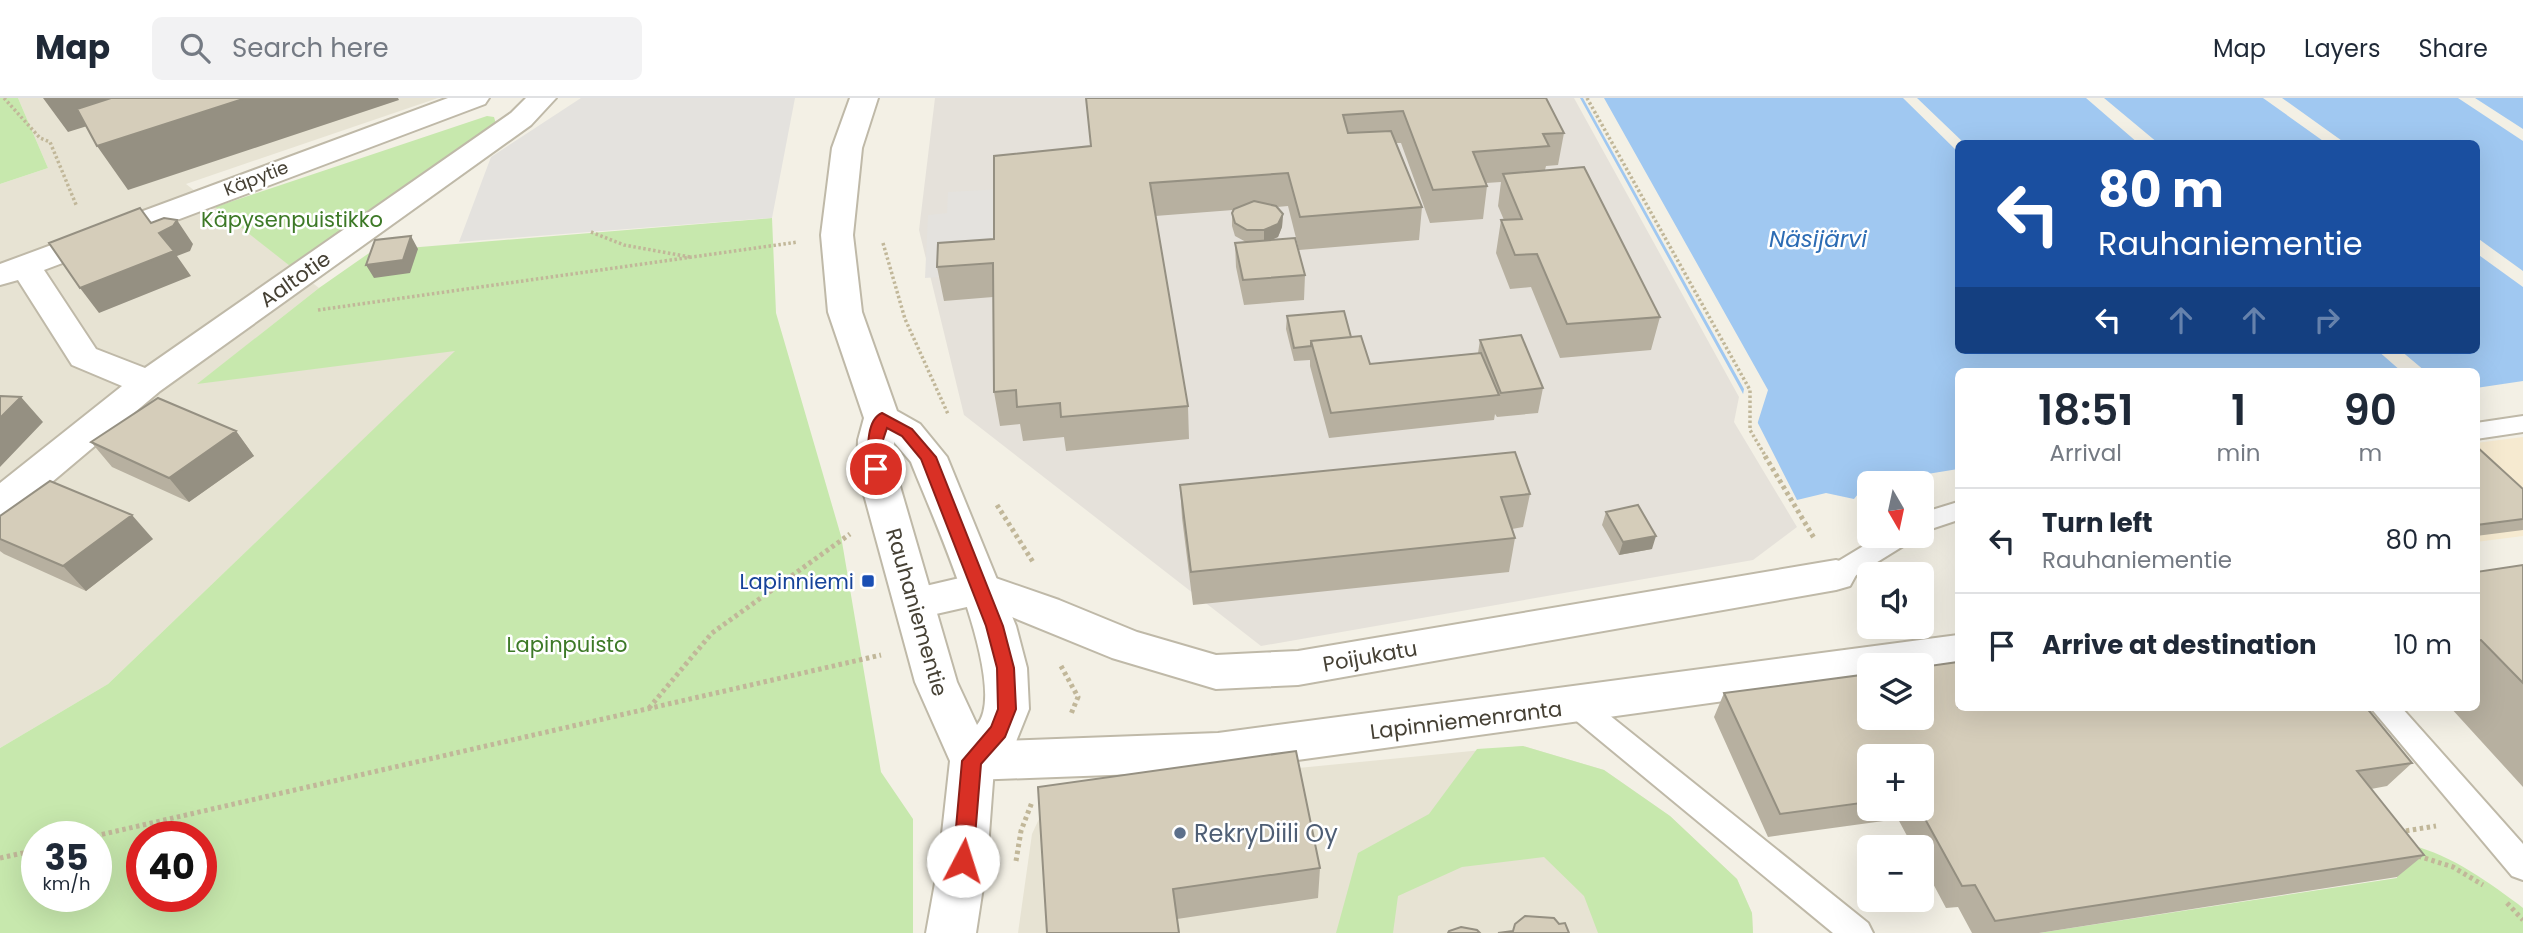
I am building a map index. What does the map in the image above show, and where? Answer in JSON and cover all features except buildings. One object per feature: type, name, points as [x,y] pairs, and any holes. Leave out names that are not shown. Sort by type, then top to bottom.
[{"type":"street","name":"Käpytie","points":[[13,271],[334,148],[475,98]]},
{"type":"street","name":"Aaltotie","points":[[0,504],[148,383],[521,119],[542,98]]},
{"type":"street","name":"Rauhaniementie","points":[[864,98],[847,148],[837,235],[845,312],[882,418],[876,440],[876,469],[936,682],[972,761],[963,861],[951,933]]},
{"type":"street","points":[[13,271],[84,357],[148,383]]},
{"type":"street","points":[[882,418],[907,433],[928,457],[995,626],[1008,687],[1007,709],[999,731],[972,761]]},
{"type":"street","name":"Poijukatu","points":[[981,588],[1045,611],[1127,646],[1216,672],[1298,668],[1836,575]]},
{"type":"street","points":[[914,603],[981,588]]},
{"type":"street","name":"Lapinniemenranta","points":[[972,761],[1053,755],[1158,756],[1219,752],[1578,706],[1955,652]]},
{"type":"lane","points":[[2480,431],[2523,424]]},
{"type":"lane","points":[[1934,517],[1955,511]]},
{"type":"lane","points":[[1836,575],[1880,548]]},
{"type":"lane","points":[[1578,706],[1857,933]]},
{"type":"lane","points":[[2388,711],[2523,866]]},
{"type":"path","points":[[4,98],[40,138],[50,142],[79,211]]},
{"type":"path","points":[[1587,98],[1750,390],[1750,430],[1803,522]]},
{"type":"path","points":[[591,232],[624,245],[694,257]]},
{"type":"path","points":[[880,235],[905,319],[951,421]]},
{"type":"path","points":[[308,312],[805,241]]},
{"type":"path","points":[[992,495],[1034,563]]},
{"type":"path","points":[[649,709],[712,633],[857,529]]},
{"type":"path","points":[[112,832],[885,654]]},
{"type":"path","points":[[1057,656],[1078,697]]},
{"type":"path","points":[[2395,832],[2483,820]]},
{"type":"path","points":[[0,858],[21,853]]},
{"type":"path","points":[[2407,854],[2453,867],[2490,891]]},
{"type":"path","points":[[2499,897],[2523,920]]},
{"type":"shaded area","points":[[18,98],[438,98],[186,184],[319,288],[199,383],[457,350],[108,684],[0,748],[0,184],[48,168]]},
{"type":"shaded area","points":[[581,98],[795,98],[772,218],[459,242],[491,157]]},
{"type":"shaded area","points":[[935,98],[1574,98],[1739,397],[1734,422],[1797,527],[1753,560],[1261,646],[964,415],[919,230]]},
{"type":"shaded area","points":[[999,189],[1000,272],[925,278],[928,215],[947,213],[948,192]]},
{"type":"shaded area","points":[[2523,437],[2523,536],[2480,541],[2480,442]]},
{"type":"shaded area","points":[[1523,746],[1604,770],[1670,816],[1737,879],[1752,913],[1753,933],[1018,933],[1032,834],[1045,806],[1268,771]]},
{"type":"green space","points":[[0,98],[18,98],[48,168],[0,184]]},
{"type":"green space","name":"Käpysenpuistikko","points":[[487,116],[494,117],[496,124],[290,266],[215,207]]},
{"type":"green space","name":"Lapinpuisto","points":[[772,218],[776,313],[841,536],[881,772],[913,819],[913,933],[0,933],[0,748],[108,684],[455,351],[197,384],[319,288],[372,251]]},
{"type":"green space","points":[[1523,746],[1604,770],[1670,816],[1737,879],[1752,913],[1753,933],[1598,933],[1584,896],[1544,857],[1462,867],[1398,896],[1393,933],[1336,933],[1358,853],[1429,814],[1477,749]]},
{"type":"green space","points":[[2402,843],[2449,859],[2518,904],[2523,908],[2523,933],[2039,933],[2397,878]]},
{"type":"water","name":"Näsijärvi","points":[[1580,98],[2523,98],[2523,381],[2480,387],[2480,368],[1955,368],[1955,469],[1934,473],[1857,471],[1857,495],[1854,499],[1826,493],[1797,500],[1741,390]]},
{"type":"pier","points":[[1583,98],[1604,98],[1768,390],[1756,428],[1742,400],[1744,389]]},
{"type":"pier","points":[[1903,98],[1917,98],[1961,140],[1955,140],[1955,149]]},
{"type":"pier","points":[[2086,98],[2104,98],[2154,140],[2135,140]]},
{"type":"pier","points":[[2263,98],[2282,98],[2341,140],[2322,140]]},
{"type":"pier","points":[[2458,98],[2475,98],[2523,129],[2523,141]]},
{"type":"pier","points":[[2480,240],[2523,271],[2523,287],[2480,256]]},
{"type":"pier","points":[[2382,354],[2405,354],[2421,368],[2398,368]]},
{"type":"place","name":"Lapinniemi","points":[[868,581]]},
{"type":"place","name":"RekryDiili Oy","points":[[1180,833]]},
{"type":"route","points":[[876,469],[876,440],[882,418],[907,433],[928,457],[981,588],[1006,668],[1007,709],[999,731],[972,761],[963,861]]}]
